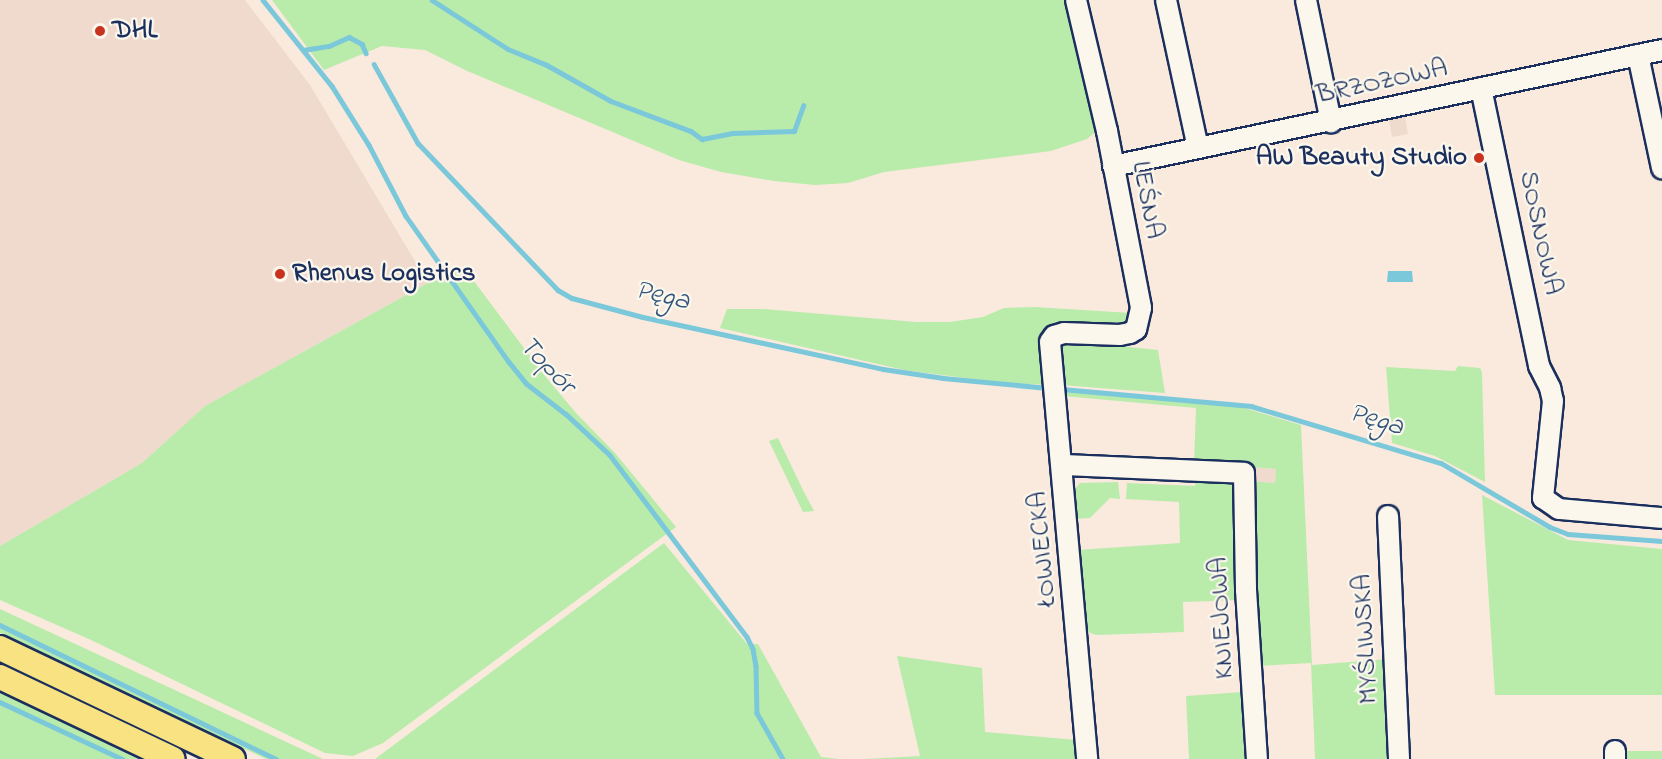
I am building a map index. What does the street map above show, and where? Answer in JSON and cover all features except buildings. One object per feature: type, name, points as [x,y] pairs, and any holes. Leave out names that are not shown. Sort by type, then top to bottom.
[{"type":"main road","points":[[0,648],[233,759]]},
{"type":"main road","points":[[0,677],[173,759]]},
{"type":"street","name":"LEŚNA","points":[[1054,336],[1072,332],[1120,336],[1130,333],[1138,323],[1141,308],[1113,166],[1076,0]]},
{"type":"street","points":[[1166,0],[1198,148]]},
{"type":"street","points":[[1306,0],[1331,122]]},
{"type":"street","name":"BRZOZOWA","points":[[1113,166],[1331,122],[1662,50]]},
{"type":"street","points":[[1638,55],[1662,168]]},
{"type":"street","name":"SOSNOWA","points":[[1481,88],[1539,366],[1550,388],[1553,401],[1542,492],[1547,503],[1558,509],[1662,518]]},
{"type":"street","name":"ŁOWIECKA","points":[[1054,336],[1050,348],[1063,465],[1087,759]]},
{"type":"street","name":"KNIEJOWA","points":[[1063,465],[1244,473],[1246,590],[1257,759]]},
{"type":"street","name":"MYŚLIWSKA","points":[[1388,516],[1399,759]]},
{"type":"shaded area","points":[[0,0],[245,0],[310,85],[428,283],[205,406],[142,463],[0,546]]},
{"type":"shaded area","points":[[1405,117],[1408,134],[1392,137],[1389,120]]},
{"type":"shaded area","points":[[1252,467],[1276,469],[1275,483],[1251,481]]},
{"type":"green space","points":[[272,0],[1070,0],[1099,129],[1087,139],[1051,151],[884,172],[848,183],[815,185],[774,181],[721,172],[679,160],[465,70],[425,50],[382,46],[324,70]]},
{"type":"green space","points":[[464,268],[545,376],[576,413],[615,453],[676,527],[383,743],[353,756],[325,753],[91,640],[0,600],[0,546],[142,463],[205,406],[428,283]]},
{"type":"green space","points":[[1035,307],[1131,313],[1129,319],[1115,328],[1087,322],[1056,322],[1043,331],[1040,341],[1049,385],[996,382],[904,370],[720,328],[727,309],[764,309],[916,322],[950,322],[983,317],[1004,308]]},
{"type":"green space","points":[[1071,341],[1158,350],[1165,393],[1061,385],[1059,347]]},
{"type":"green space","points":[[1458,366],[1480,368],[1482,372],[1485,482],[1435,456],[1392,443],[1386,367],[1455,371]]},
{"type":"green space","points":[[1064,391],[1241,407],[1301,425],[1312,665],[1388,659],[1393,759],[1315,759],[1311,663],[1258,666],[1264,759],[1189,759],[1186,696],[1243,692],[1239,600],[1183,602],[1184,632],[1096,635],[1088,632],[1077,550],[1180,543],[1179,502],[1126,499],[1127,483],[1195,486],[1196,477],[1275,483],[1276,469],[1252,467],[1242,463],[1194,464],[1196,408],[1063,396]]},
{"type":"green space","points":[[778,438],[814,511],[803,512],[769,441]]},
{"type":"green space","points":[[1118,482],[1120,499],[1110,498],[1090,518],[1075,519],[1073,491],[1080,483]]},
{"type":"green space","points":[[1482,495],[1568,540],[1662,549],[1662,695],[1495,695]]},
{"type":"green space","points":[[664,543],[747,644],[758,644],[821,757],[839,759],[375,759]]},
{"type":"green space","points":[[0,609],[323,759],[266,759],[0,633]]},
{"type":"green space","points":[[897,656],[982,668],[985,732],[1077,740],[1078,759],[865,759],[920,756]]},
{"type":"green space","points":[[0,693],[34,708],[138,759],[0,759]]},
{"type":"green space","points":[[1621,751],[1662,751],[1662,759],[1621,759]]},
{"type":"water","points":[[1388,271],[1412,271],[1413,282],[1387,282]]},
{"type":"waterway","name":"Topór","points":[[263,0],[332,86],[369,145],[406,216],[509,362],[527,384],[566,414],[610,455],[747,637],[753,649],[756,666],[757,713],[783,759]]},
{"type":"waterway","points":[[432,0],[508,49],[547,65],[611,101],[691,131],[702,139],[733,133],[794,131],[803,106]]},
{"type":"waterway","name":"Pęga","points":[[303,50],[329,46],[349,37],[362,44],[366,53]]},
{"type":"waterway","name":"Pęga","points":[[374,64],[418,143],[558,290],[572,298],[643,317],[883,369],[943,378],[1048,388]]},
{"type":"waterway","name":"Pęga","points":[[1062,389],[1251,406],[1441,463],[1550,527],[1568,534],[1662,541]]},
{"type":"waterway","points":[[0,625],[276,759]]},
{"type":"waterway","points":[[0,702],[122,759]]},
{"type":"place","name":"DHL","points":[[100,31]]},
{"type":"place","name":"AW Beauty Studio","points":[[1479,158]]},
{"type":"place","name":"Rhenus Logistics","points":[[280,274]]}]
